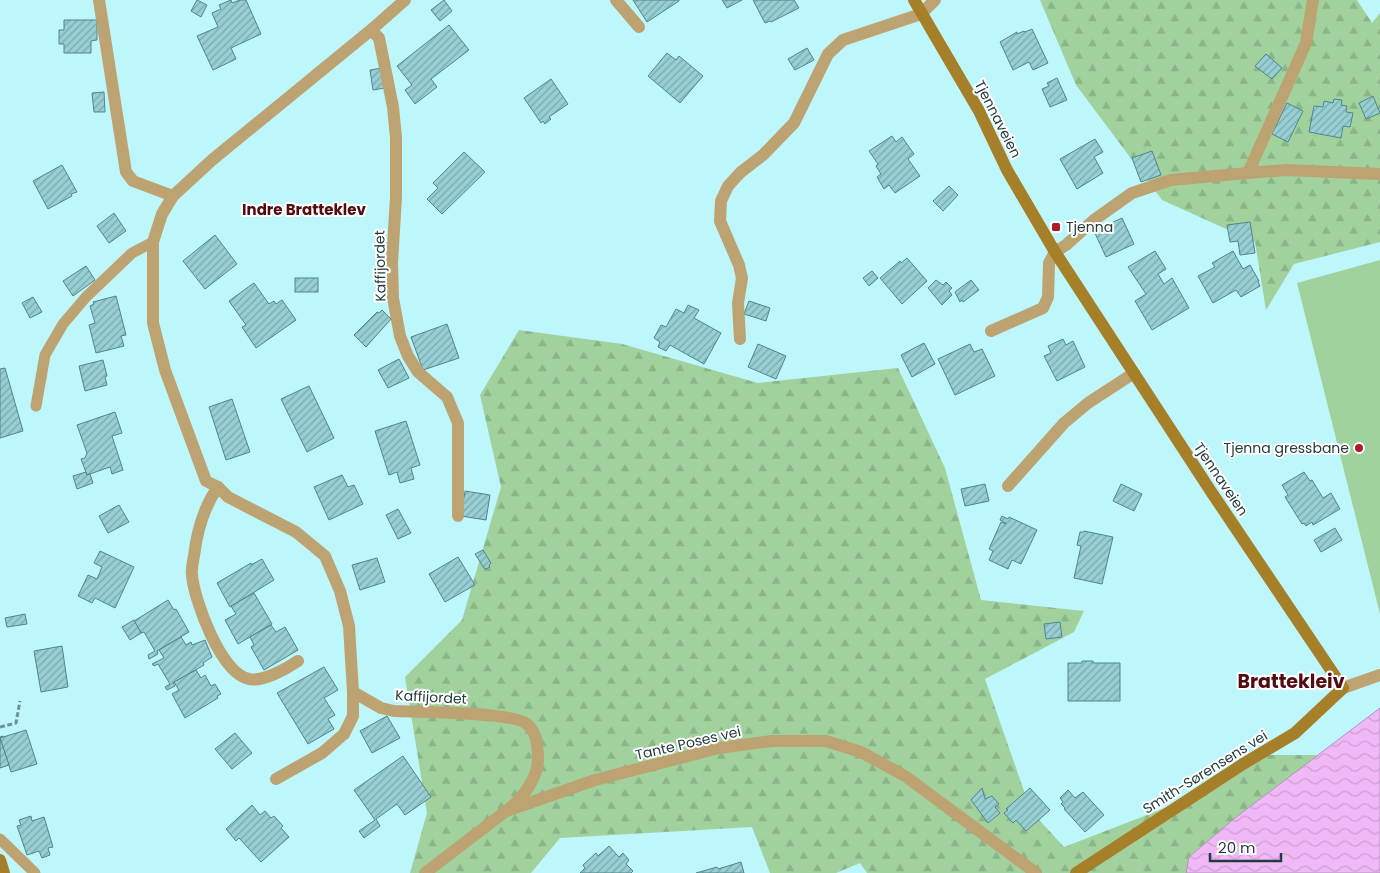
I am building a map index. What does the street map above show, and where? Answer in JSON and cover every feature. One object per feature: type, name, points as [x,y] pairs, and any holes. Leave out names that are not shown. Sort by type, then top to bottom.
[{"type":"main road","name":"Tjennaveien","points":[[914,0],[979,110],[1007,170],[1055,252],[1210,490],[1343,688]]},
{"type":"main road","name":"Smith-Sørensens vei","points":[[1076,873],[1243,764],[1295,733],[1343,688]]},
{"type":"main road","points":[[0,860],[4,873]]},
{"type":"street","points":[[99,0],[126,172],[133,181],[173,196]]},
{"type":"street","points":[[276,779],[322,753],[344,734],[353,716],[354,692],[349,626],[340,591],[325,556],[296,532],[228,497],[218,488],[206,482],[166,370],[153,324],[153,242],[162,214],[173,196],[212,160],[406,0]]},
{"type":"street","points":[[616,0],[639,26]]},
{"type":"street","points":[[740,339],[738,303],[742,278],[739,265],[720,221],[721,201],[728,186],[741,172],[764,155],[794,123],[828,54],[843,40],[921,14],[936,0]]},
{"type":"street","points":[[1248,173],[1306,43],[1313,0]]},
{"type":"street","name":"Kaffijordet","points":[[371,30],[378,38],[393,107],[396,138],[396,197],[392,262],[393,298],[400,336],[408,356],[418,372],[447,397],[458,423],[458,516]]},
{"type":"street","points":[[991,331],[1043,308],[1048,297],[1049,263],[1055,252],[1066,245],[1094,220],[1132,193],[1171,180],[1286,170],[1380,174]]},
{"type":"street","points":[[1008,486],[1064,423],[1088,403],[1134,373]]},
{"type":"street","points":[[218,488],[209,499],[199,526],[192,573],[194,588],[205,624],[224,659],[236,673],[246,679],[255,680],[285,670],[298,661]]},
{"type":"street","points":[[1343,688],[1380,675]]},
{"type":"street","name":"Kaffijordet","points":[[354,692],[381,708],[394,711],[500,716],[526,723],[537,737],[538,765],[527,790],[506,811]]},
{"type":"street","name":"Tante Poses vei","points":[[425,873],[506,811],[595,780],[719,748],[772,741],[826,741],[860,752],[905,776],[1036,873]]},
{"type":"lane","points":[[36,406],[45,355],[63,324],[86,297],[132,253],[153,242]]},
{"type":"lane","points":[[0,839],[35,873]]},
{"type":"path","points":[[0,727],[16,723],[20,701]]},
{"type":"green space","points":[[1040,0],[1357,0],[1372,23],[1380,13],[1380,242],[1294,264],[1266,310],[1255,242],[1162,200],[1076,85]]},
{"type":"green space","name":"Tjenna gressbane","points":[[1380,260],[1380,614],[1297,283]]},
{"type":"green space","points":[[519,330],[622,344],[758,383],[898,368],[945,468],[981,600],[1084,611],[1074,632],[985,679],[1031,811],[1064,847],[1196,796],[1256,755],[1320,755],[1235,818],[1189,857],[1186,873],[867,873],[860,863],[836,873],[770,873],[752,827],[560,838],[531,873],[410,873],[427,813],[405,677],[462,620],[501,487],[480,395]]},
{"type":"water","points":[[1380,708],[1380,873],[1186,873],[1189,857],[1235,818]]},
{"type":"building","points":[[197,0],[207,5],[201,17],[191,11]]},
{"type":"building","points":[[231,0],[232,3],[246,0],[261,34],[231,48],[236,59],[213,70],[197,36],[218,27],[212,13],[221,9],[219,5]]},
{"type":"building","points":[[444,0],[452,11],[440,21],[431,10]]},
{"type":"building","points":[[633,0],[679,0],[679,1],[647,22]]},
{"type":"building","points":[[722,0],[742,0],[727,8]]},
{"type":"building","points":[[753,0],[794,0],[799,8],[771,22],[765,23]]},
{"type":"building","points":[[64,20],[97,20],[97,40],[91,41],[91,53],[64,53],[64,44],[59,44],[59,30],[64,30]]},
{"type":"building","points":[[449,25],[469,50],[431,79],[437,87],[415,104],[405,90],[412,85],[397,66]]},
{"type":"building","points":[[1032,29],[1048,63],[1033,70],[1029,62],[1013,70],[1000,42],[1017,32],[1017,34]]},
{"type":"building","points":[[807,48],[814,60],[795,70],[788,59]]},
{"type":"building","points":[[667,53],[676,60],[679,56],[703,76],[680,103],[648,76]]},
{"type":"building","points":[[1266,54],[1282,68],[1272,79],[1255,66]]},
{"type":"building","points":[[382,68],[385,88],[373,90],[370,70]]},
{"type":"building","points":[[1057,78],[1067,100],[1050,107],[1042,89],[1049,86],[1047,83]]},
{"type":"building","points":[[551,79],[568,104],[549,117],[551,119],[545,124],[543,121],[541,123],[524,98]]},
{"type":"building","points":[[104,92],[105,112],[94,112],[92,93]]},
{"type":"building","points":[[1373,96],[1380,113],[1366,119],[1359,103]]},
{"type":"building","points":[[1334,99],[1342,100],[1341,105],[1347,106],[1346,112],[1353,113],[1350,127],[1343,126],[1341,138],[1309,132],[1314,106],[1323,107],[1324,101],[1333,103]]},
{"type":"building","points":[[1287,103],[1303,111],[1288,142],[1272,134]]},
{"type":"building","points":[[892,136],[896,142],[902,137],[914,154],[908,159],[920,176],[895,193],[889,185],[884,189],[877,177],[881,174],[876,166],[878,164],[869,151]]},
{"type":"building","points":[[1095,139],[1103,152],[1094,157],[1103,173],[1077,189],[1060,159]]},
{"type":"building","points":[[1152,151],[1161,175],[1141,182],[1132,158]]},
{"type":"building","points":[[464,152],[485,172],[442,214],[427,199],[438,188],[433,183]]},
{"type":"building","points":[[62,165],[77,192],[48,209],[33,181]]},
{"type":"building","points":[[949,186],[958,195],[943,211],[933,201]]},
{"type":"building","points":[[114,213],[126,231],[109,243],[97,226]]},
{"type":"building","points":[[1122,218],[1134,244],[1106,257],[1094,231]]},
{"type":"building","points":[[1250,222],[1255,253],[1240,255],[1238,241],[1230,242],[1227,225]]},
{"type":"building","points":[[215,235],[237,264],[205,289],[183,261]]},
{"type":"building","points":[[1155,251],[1166,269],[1158,274],[1164,284],[1172,278],[1189,308],[1152,330],[1135,301],[1146,294],[1128,267]]},
{"type":"building","points":[[1233,251],[1243,269],[1250,265],[1260,286],[1241,297],[1236,290],[1213,303],[1198,276],[1215,267],[1212,263]]},
{"type":"building","points":[[907,258],[927,281],[902,304],[880,278],[900,261],[901,263]]},
{"type":"building","points":[[86,266],[95,280],[73,296],[63,281]]},
{"type":"building","points":[[872,271],[878,278],[869,286],[863,278]]},
{"type":"building","points":[[295,278],[318,278],[318,292],[295,292]]},
{"type":"building","points":[[936,280],[943,285],[946,282],[952,288],[949,291],[952,295],[942,305],[928,288]]},
{"type":"building","points":[[971,280],[979,290],[963,302],[962,300],[960,302],[955,292]]},
{"type":"building","points":[[254,283],[269,304],[274,301],[276,304],[282,300],[296,320],[256,348],[242,327],[246,325],[229,301]]},
{"type":"building","points":[[116,296],[126,335],[121,336],[124,346],[96,353],[89,325],[95,323],[90,306],[94,304],[93,302]]},
{"type":"building","points":[[33,297],[42,312],[30,318],[22,303]]},
{"type":"building","points":[[749,301],[770,308],[766,321],[744,314]]},
{"type":"building","points":[[688,305],[699,310],[694,318],[721,333],[704,364],[670,345],[666,351],[658,347],[660,342],[654,338],[661,325],[666,327],[676,309],[684,313]]},
{"type":"building","points":[[382,310],[391,319],[366,347],[354,335],[377,312],[379,313]]},
{"type":"building","points":[[447,324],[459,358],[423,370],[411,337]]},
{"type":"building","points":[[1063,339],[1066,345],[1073,341],[1085,367],[1057,381],[1044,356],[1051,353],[1048,346]]},
{"type":"building","points":[[924,343],[935,364],[912,377],[901,355]]},
{"type":"building","points":[[758,344],[786,356],[776,379],[748,367]]},
{"type":"building","points":[[970,344],[974,352],[982,349],[995,376],[955,395],[938,359]]},
{"type":"building","points":[[399,359],[409,378],[388,388],[378,370]]},
{"type":"building","points":[[103,360],[107,385],[85,391],[79,366]]},
{"type":"building","points":[[5,368],[23,431],[0,438],[0,369]]},
{"type":"building","points":[[309,386],[334,438],[307,452],[281,399]]},
{"type":"building","points":[[232,399],[250,452],[226,460],[209,407]]},
{"type":"building","points":[[115,412],[122,433],[112,436],[123,470],[112,474],[110,467],[87,475],[81,459],[85,458],[87,453],[77,425]]},
{"type":"building","points":[[406,421],[420,465],[411,468],[414,479],[400,483],[397,472],[389,475],[375,431]]},
{"type":"building","points":[[86,472],[87,475],[90,474],[93,483],[77,489],[73,476]]},
{"type":"building","points":[[1304,472],[1310,481],[1312,480],[1323,498],[1331,493],[1340,509],[1313,525],[1312,522],[1306,526],[1304,523],[1302,524],[1285,497],[1288,495],[1282,485]]},
{"type":"building","points":[[342,475],[348,487],[354,485],[363,504],[329,520],[314,487]]},
{"type":"building","points":[[985,484],[989,501],[965,506],[961,489]]},
{"type":"building","points":[[1121,484],[1142,494],[1134,511],[1113,501]]},
{"type":"building","points":[[465,491],[490,495],[486,520],[461,516]]},
{"type":"building","points":[[119,505],[129,522],[108,533],[99,516]]},
{"type":"building","points":[[398,509],[411,533],[398,539],[386,515]]},
{"type":"building","points":[[1002,516],[1008,519],[1009,517],[1037,530],[1021,564],[1012,560],[1008,569],[989,560],[993,551],[989,549],[1001,522],[1006,524],[1000,520]]},
{"type":"building","points":[[1335,528],[1342,540],[1321,552],[1314,540]]},
{"type":"building","points":[[1084,531],[1113,537],[1102,584],[1074,578],[1081,546],[1077,545],[1080,532]]},
{"type":"building","points":[[483,550],[491,563],[490,567],[486,569],[475,554]]},
{"type":"building","points":[[100,551],[134,567],[115,608],[95,598],[92,603],[78,596],[88,575],[97,579],[102,567],[94,563]]},
{"type":"building","points":[[458,557],[475,585],[445,602],[429,574]]},
{"type":"building","points":[[377,558],[385,582],[360,590],[352,565]]},
{"type":"building","points":[[262,559],[274,580],[230,607],[217,583],[251,563],[251,565]]},
{"type":"building","points":[[254,593],[272,624],[238,644],[225,620],[236,614],[231,606]]},
{"type":"building","points":[[168,600],[174,610],[176,609],[189,632],[157,651],[158,654],[149,659],[148,655],[155,651],[144,632],[141,633],[134,621]]},
{"type":"building","points":[[25,614],[27,624],[7,627],[5,618]]},
{"type":"building","points":[[134,620],[141,633],[130,640],[122,627]]},
{"type":"building","points":[[1060,622],[1062,637],[1046,639],[1044,624]]},
{"type":"building","points":[[271,625],[276,632],[285,627],[298,650],[264,670],[251,647],[254,645],[250,637]]},
{"type":"building","points":[[181,637],[186,645],[191,642],[192,645],[205,640],[212,657],[203,663],[204,665],[173,683],[175,686],[167,690],[165,687],[170,684],[158,664],[154,666],[152,664],[164,658],[159,650]]},
{"type":"building","points":[[62,646],[68,687],[41,692],[34,651]]},
{"type":"building","points":[[1082,661],[1120,663],[1120,701],[1068,701],[1068,663],[1082,663]]},
{"type":"building","points":[[324,667],[338,690],[324,698],[335,715],[328,719],[334,729],[308,744],[277,693]]},
{"type":"building","points":[[196,670],[201,678],[205,675],[211,686],[215,684],[221,694],[217,696],[218,698],[185,718],[172,694],[179,690],[174,682]]},
{"type":"building","points":[[387,716],[400,738],[372,753],[360,731]]},
{"type":"building","points":[[26,730],[37,764],[11,772],[0,738]]},
{"type":"building","points":[[235,733],[252,753],[232,769],[215,749]]},
{"type":"building","points":[[0,738],[9,765],[0,768]]},
{"type":"building","points":[[403,756],[431,797],[405,815],[397,804],[376,819],[380,826],[364,838],[359,831],[375,820],[354,790]]},
{"type":"building","points":[[982,788],[985,799],[992,796],[999,804],[995,807],[1000,813],[988,823],[971,800]]},
{"type":"building","points":[[1030,788],[1050,810],[1026,831],[1016,820],[1013,823],[1004,813]]},
{"type":"building","points":[[1068,790],[1075,798],[1083,792],[1104,815],[1085,832],[1061,804],[1063,802],[1060,798]]},
{"type":"building","points":[[252,805],[260,815],[265,811],[271,818],[274,816],[283,826],[281,828],[289,837],[261,862],[239,838],[236,841],[226,829]]},
{"type":"building","points":[[31,816],[32,821],[44,817],[53,847],[48,848],[50,855],[42,858],[39,851],[27,855],[17,826],[21,825],[19,820]]},
{"type":"building","points":[[609,846],[619,857],[623,853],[629,860],[626,864],[633,871],[631,873],[580,873],[585,868],[583,865],[596,853],[598,856]]},
{"type":"building","points":[[741,862],[744,873],[696,873],[717,867],[718,869]]},
{"type":"place","name":"Tjenna","points":[[1056,227]]},
{"type":"place","name":"Tjenna gressbane","points":[[1359,448]]},
{"type":"district","name":"Indre Bratteklev","points":[[304,209]]},
{"type":"district","name":"Brattekleiv","points":[[1291,681]]}]
